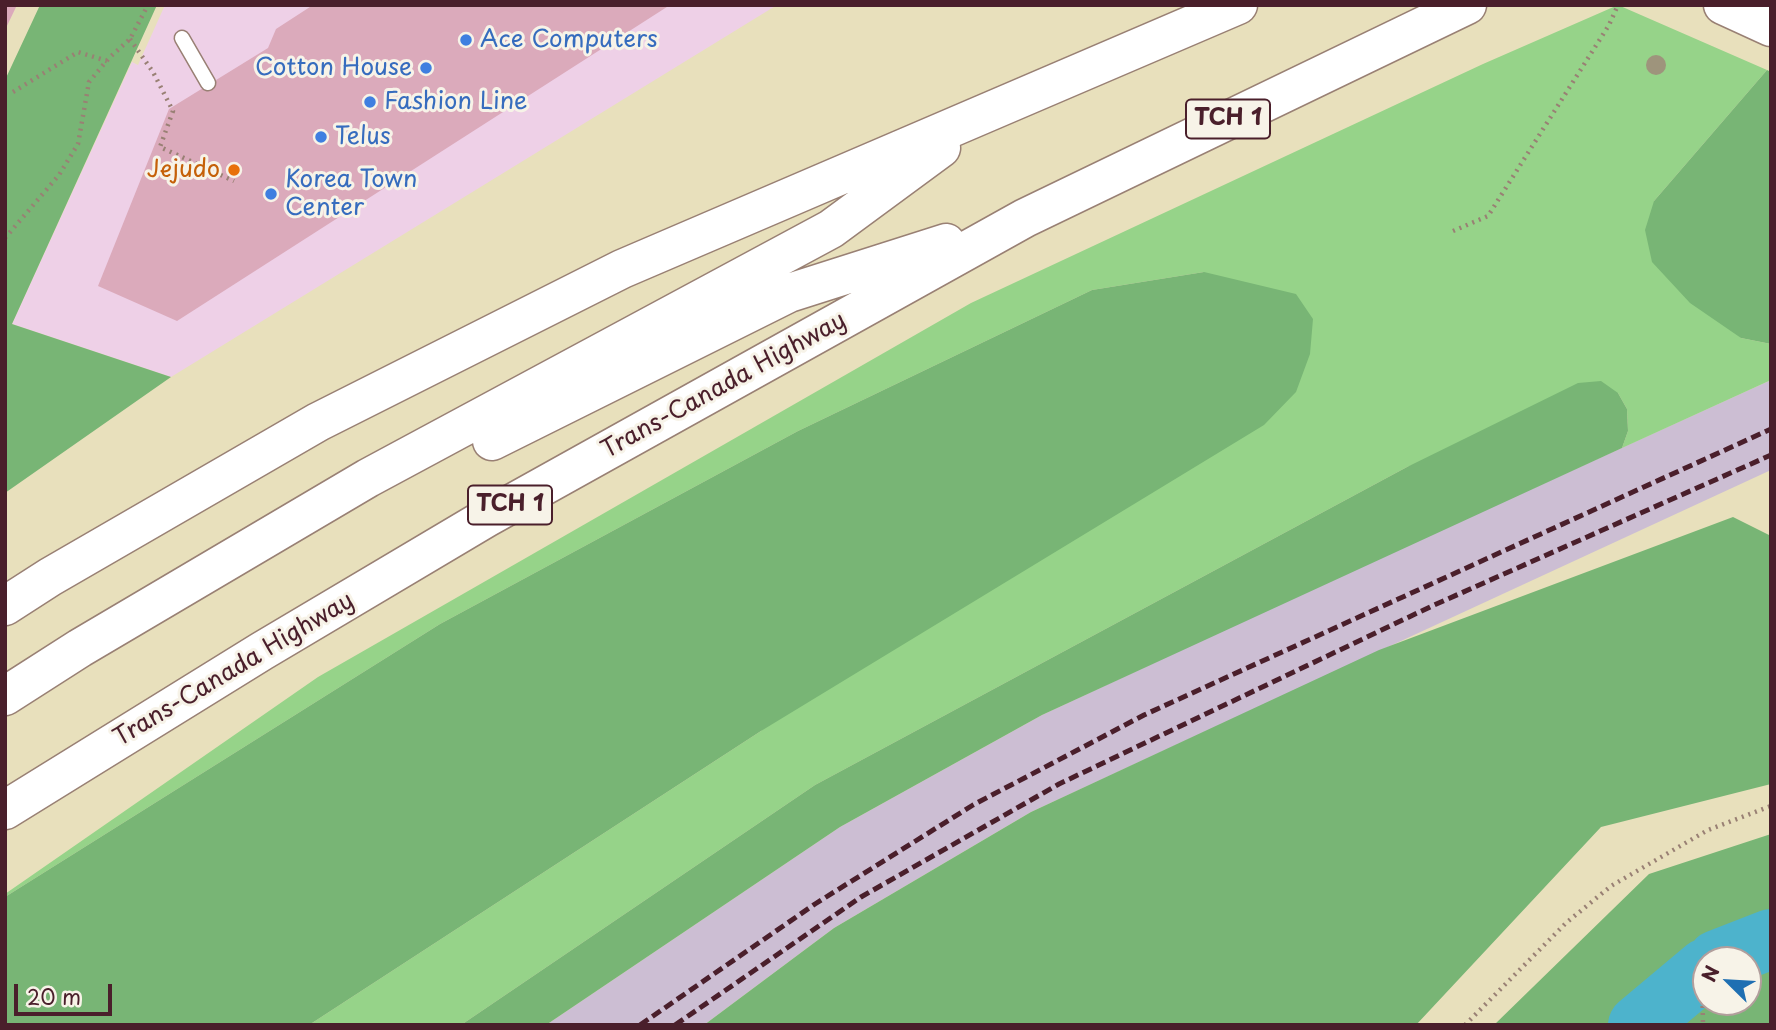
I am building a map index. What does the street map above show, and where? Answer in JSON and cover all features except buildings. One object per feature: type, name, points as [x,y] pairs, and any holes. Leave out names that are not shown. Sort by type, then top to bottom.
[{"type":"main road","points":[[5,606],[50,577],[318,422],[622,269],[1238,5]]},
{"type":"main road","name":"Trans-Canada Highway","points":[[5,810],[262,651],[485,518],[1025,218],[1467,5]]},
{"type":"main road","points":[[1723,5],[1771,27]]},
{"type":"main road","points":[[5,696],[80,648],[368,478],[831,229],[993,109]]},
{"type":"main road","points":[[5,723],[204,598],[388,493],[603,385],[789,293],[1025,218]]},
{"type":"lane","points":[[182,37],[208,83]]},
{"type":"path","points":[[5,238],[59,175],[78,144],[89,82],[130,39],[148,5]]},
{"type":"path","points":[[1453,231],[1488,216],[1609,25],[1618,5]]},
{"type":"path","points":[[130,39],[153,72],[172,107],[173,111],[160,147],[234,181]]},
{"type":"path","points":[[13,92],[78,52],[107,61]]},
{"type":"path","points":[[1465,1025],[1566,923],[1611,886],[1708,830],[1771,806]]},
{"type":"shaded area","name":"Korea Town Center","points":[[165,5],[777,5],[171,377],[12,324],[132,62],[138,65]]},
{"type":"shaded area","points":[[1771,380],[1771,470],[1031,812],[834,928],[704,1025],[546,1025],[840,827],[1042,715]]},
{"type":"green space","points":[[40,5],[157,5],[12,324],[171,377],[5,493],[5,80]]},
{"type":"green space","points":[[1618,5],[1767,70],[1654,201],[1741,338],[1771,344],[1771,380],[1622,448],[1628,431],[1627,409],[1618,393],[1407,467],[815,785],[461,1025],[309,1025],[761,731],[1204,272],[1092,290],[798,431],[440,624],[5,897],[5,894],[318,677],[971,303],[1483,64]]},
{"type":"green space","points":[[1767,70],[1771,72],[1771,344],[1741,338],[1690,303],[1652,262],[1645,230],[1654,201]]},
{"type":"green space","points":[[1204,272],[1296,294],[1313,319],[1310,354],[1296,392],[1264,425],[761,731],[309,1025],[5,1025],[5,897],[440,624],[798,431],[1092,290]]},
{"type":"green space","points":[[1601,381],[1618,393],[1627,409],[1628,431],[1622,448],[1042,715],[840,827],[546,1025],[461,1025],[815,785],[1407,467],[1578,383]]},
{"type":"green space","points":[[1733,517],[1771,536],[1771,784],[1601,827],[1416,1025],[704,1025],[834,928],[1031,812],[1379,650]]},
{"type":"green space","points":[[1771,834],[1771,1025],[1494,1025],[1649,874]]},
{"type":"waterway","points":[[1753,946],[1771,939]]},
{"type":"waterway","points":[[1638,1025],[1692,980]]},
{"type":"railway","points":[[640,1025],[815,904],[973,805],[1144,715],[1771,429]]},
{"type":"railway","points":[[675,1025],[861,897],[1059,784],[1432,606],[1771,455]]},
{"type":"place","name":"Ace Computers","points":[[466,40]]},
{"type":"place","name":"Cotton House","points":[[426,68]]},
{"type":"place","name":"Fashion Line","points":[[370,102]]},
{"type":"place","name":"Telus","points":[[321,137]]},
{"type":"place","name":"Jejudo","points":[[234,170]]},
{"type":"place","name":"Korea Town Center","points":[[271,194]]}]
